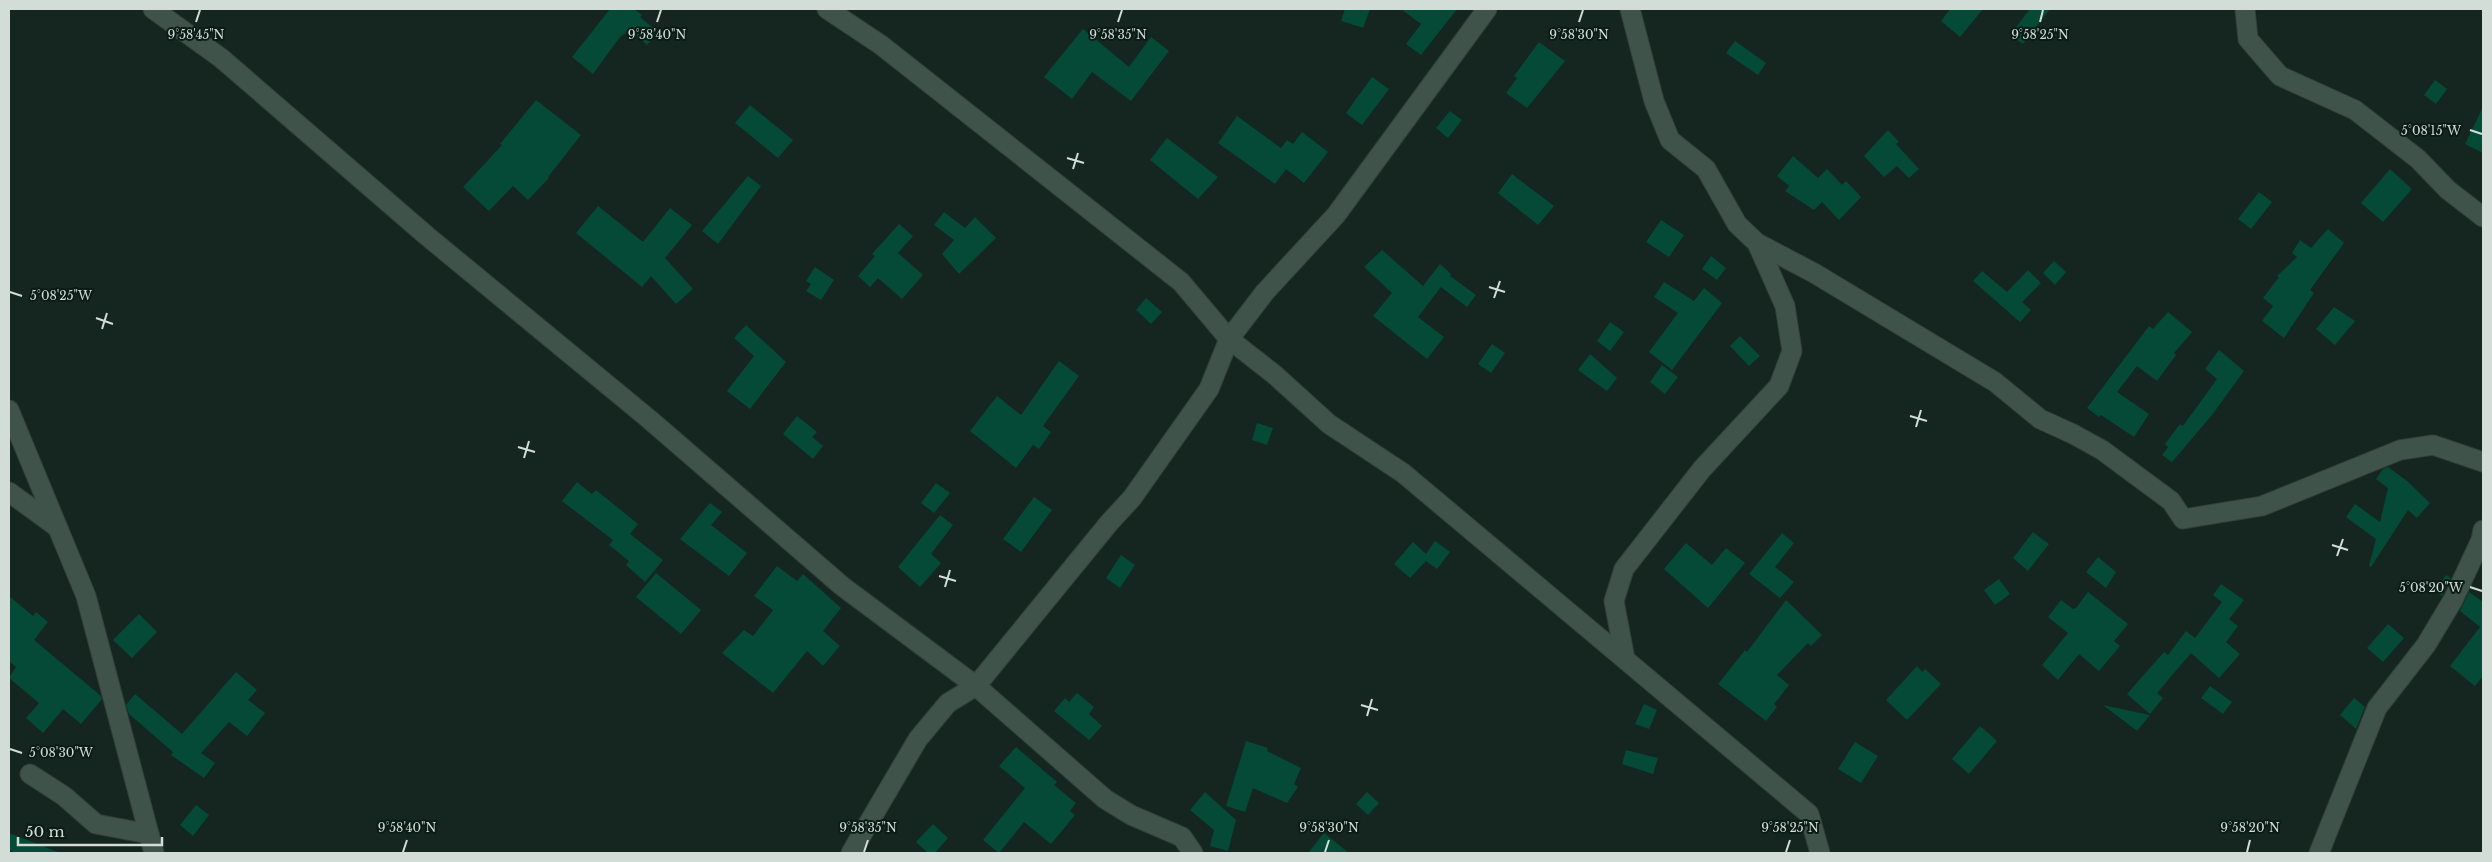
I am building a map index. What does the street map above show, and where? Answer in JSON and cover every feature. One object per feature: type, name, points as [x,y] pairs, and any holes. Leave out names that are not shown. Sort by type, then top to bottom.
[{"type":"street","points":[[153,9],[221,58],[427,236],[649,419],[842,586],[976,686],[1105,799],[1131,815],[1182,836],[1193,853]]},
{"type":"street","points":[[827,9],[881,45],[1181,282],[1229,338],[1275,375],[1329,424],[1403,473],[1809,814],[1820,853]]},
{"type":"street","points":[[851,853],[918,739],[948,704],[976,686],[1109,523],[1132,498],[1209,389],[1229,338],[1265,292],[1336,215],[1487,9]]},
{"type":"street","points":[[1625,659],[1614,601],[1624,569],[1702,469],[1780,386],[1792,351],[1785,306],[1756,243],[1738,224],[1706,169],[1670,140],[1654,101],[1630,9]]},
{"type":"street","points":[[2245,9],[2248,39],[2280,76],[2355,110],[2418,159],[2448,190],[2483,217]]},
{"type":"street","points":[[1756,243],[1814,273],[1995,382],[2040,419],[2102,450],[2171,500],[2183,519],[2262,506],[2400,450],[2433,445],[2483,462]]},
{"type":"street","points":[[9,410],[86,596],[154,853]]},
{"type":"street","points":[[9,492],[57,527]]},
{"type":"street","points":[[2319,853],[2377,708],[2426,645],[2453,600],[2481,540],[2483,530]]},
{"type":"street","points":[[30,774],[64,796],[96,824],[149,834]]},
{"type":"building","points":[[610,9],[634,9],[642,15],[640,17],[658,32],[647,45],[629,30],[620,37],[593,74],[572,57]]},
{"type":"building","points":[[1345,9],[1370,9],[1363,28],[1341,21]]},
{"type":"building","points":[[1401,9],[1457,9],[1421,55],[1406,44],[1421,24]]},
{"type":"building","points":[[1950,9],[1983,9],[1960,37],[1941,21]]},
{"type":"building","points":[[2030,9],[2050,9],[2023,44],[2010,35]]},
{"type":"building","points":[[1083,29],[1129,67],[1151,37],[1169,51],[1131,101],[1092,72],[1072,99],[1044,77]]},
{"type":"building","points":[[1735,41],[1766,63],[1758,75],[1726,53]]},
{"type":"building","points":[[1539,42],[1565,61],[1527,108],[1506,93],[1517,78],[1514,76]]},
{"type":"building","points":[[1372,77],[1389,89],[1362,125],[1346,113]]},
{"type":"building","points":[[2435,80],[2447,89],[2436,104],[2424,95]]},
{"type":"building","points":[[536,100],[581,135],[549,178],[528,200],[513,186],[489,211],[463,187],[502,145],[500,144]]},
{"type":"building","points":[[750,105],[793,140],[778,158],[735,123]]},
{"type":"building","points":[[2483,107],[2483,153],[2465,144]]},
{"type":"building","points":[[1450,111],[1462,120],[1448,138],[1436,128]]},
{"type":"building","points":[[1237,116],[1281,148],[1287,140],[1293,144],[1302,132],[1328,152],[1304,183],[1286,169],[1275,184],[1218,143]]},
{"type":"building","points":[[1888,130],[1899,142],[1896,144],[1919,169],[1909,178],[1897,166],[1884,177],[1864,156]]},
{"type":"building","points":[[1167,138],[1218,177],[1198,199],[1150,160]]},
{"type":"building","points":[[1793,156],[1818,178],[1827,169],[1842,185],[1846,181],[1861,197],[1839,220],[1822,202],[1814,210],[1785,191],[1789,186],[1777,176]]},
{"type":"building","points":[[2390,169],[2412,189],[2383,222],[2361,203]]},
{"type":"building","points":[[1512,174],[1554,206],[1538,225],[1498,193]]},
{"type":"building","points":[[748,176],[761,186],[718,244],[702,231]]},
{"type":"building","points":[[2259,192],[2272,202],[2251,229],[2238,219]]},
{"type":"building","points":[[598,206],[643,242],[670,208],[692,225],[665,258],[693,289],[676,304],[651,276],[642,287],[576,233]]},
{"type":"building","points":[[944,212],[965,228],[975,217],[996,238],[959,274],[942,254],[954,240],[934,225]]},
{"type":"building","points":[[1661,220],[1684,235],[1669,257],[1646,242]]},
{"type":"building","points":[[899,224],[913,236],[898,253],[923,275],[902,299],[878,278],[870,287],[858,276],[875,256],[872,254]]},
{"type":"building","points":[[2328,229],[2344,243],[2310,290],[2314,293],[2284,338],[2262,321],[2273,306],[2263,298],[2279,277],[2277,276],[2297,257],[2292,253],[2300,240],[2311,248]]},
{"type":"building","points":[[1382,250],[1423,286],[1440,264],[1451,274],[1450,276],[1476,295],[1467,307],[1441,287],[1418,317],[1444,337],[1427,359],[1373,316],[1392,293],[1364,267]]},
{"type":"building","points":[[1711,256],[1726,268],[1717,280],[1702,269]]},
{"type":"building","points":[[2054,261],[2066,272],[2055,285],[2043,273]]},
{"type":"building","points":[[815,267],[834,280],[821,300],[806,291],[811,284],[806,281]]},
{"type":"building","points":[[2028,270],[2041,283],[2022,302],[2031,310],[2020,322],[1973,281],[1982,271],[2007,292]]},
{"type":"building","points":[[1664,282],[1694,301],[1704,288],[1722,303],[1672,370],[1649,352],[1678,313],[1654,297]]},
{"type":"building","points":[[1146,298],[1162,312],[1151,324],[1136,310]]},
{"type":"building","points":[[2334,307],[2355,321],[2335,345],[2316,329]]},
{"type":"building","points":[[2168,312],[2192,332],[2174,353],[2176,355],[2157,381],[2137,366],[2117,392],[2149,414],[2134,437],[2087,408],[2149,326],[2153,329]]},
{"type":"building","points":[[1610,322],[1624,332],[1610,351],[1597,341]]},
{"type":"building","points":[[746,325],[786,362],[750,409],[727,391],[754,356],[734,338]]},
{"type":"building","points":[[1740,336],[1760,356],[1749,366],[1730,346]]},
{"type":"building","points":[[1492,344],[1505,353],[1491,373],[1478,364]]},
{"type":"building","points":[[2219,350],[2244,371],[2212,415],[2172,462],[2162,455],[2168,447],[2165,444],[2180,424],[2183,426],[2217,379],[2205,369]]},
{"type":"building","points":[[1590,354],[1617,378],[1607,391],[1578,370]]},
{"type":"building","points":[[1059,361],[1079,376],[1043,426],[1051,432],[1039,449],[1033,445],[1016,468],[970,431],[997,396],[1021,415]]},
{"type":"building","points":[[1662,365],[1678,377],[1665,394],[1650,382]]},
{"type":"building","points":[[797,416],[817,432],[812,437],[823,446],[813,459],[783,434]]},
{"type":"building","points":[[1257,423],[1273,428],[1267,445],[1252,440]]},
{"type":"building","points":[[2388,467],[2407,481],[2430,503],[2417,518],[2408,510],[2371,567],[2369,566],[2376,539],[2346,517],[2355,504],[2380,522],[2388,488],[2376,479],[2383,469]]},
{"type":"building","points":[[577,482],[592,494],[596,490],[638,524],[630,534],[663,560],[645,582],[626,565],[629,561],[609,545],[613,540],[562,501]]},
{"type":"building","points":[[936,483],[950,493],[934,513],[921,503]]},
{"type":"building","points":[[1034,497],[1052,510],[1021,552],[1003,539]]},
{"type":"building","points":[[710,503],[722,512],[711,525],[747,553],[729,576],[680,539]]},
{"type":"building","points":[[940,515],[953,525],[931,554],[941,563],[920,587],[898,567]]},
{"type":"building","points":[[2033,532],[2049,544],[2028,571],[2013,558]]},
{"type":"building","points":[[1782,533],[1794,543],[1775,567],[1794,582],[1780,598],[1749,574]]},
{"type":"building","points":[[1435,541],[1450,552],[1437,569],[1426,561],[1410,578],[1394,564],[1413,542],[1426,554]]},
{"type":"building","points":[[1686,543],[1712,565],[1726,548],[1745,563],[1708,608],[1664,569]]},
{"type":"building","points":[[1121,555],[1135,565],[1120,588],[1106,578]]},
{"type":"building","points":[[2098,557],[2116,572],[2106,588],[2086,572]]},
{"type":"building","points":[[777,566],[797,581],[803,574],[841,608],[823,631],[840,646],[823,666],[807,651],[773,693],[722,653],[744,630],[753,636],[773,610],[754,596]]},
{"type":"building","points":[[656,573],[701,610],[681,634],[636,597]]},
{"type":"building","points":[[2446,575],[2451,578],[2442,596],[2435,591]]},
{"type":"building","points":[[1999,579],[2010,594],[1995,605],[1984,590]]},
{"type":"building","points":[[2221,584],[2244,600],[2229,619],[2238,626],[2226,642],[2240,654],[2219,678],[2191,653],[2157,693],[2163,698],[2150,714],[2127,694],[2164,652],[2168,655],[2186,631],[2195,638],[2222,602],[2213,595]]},
{"type":"building","points":[[2088,592],[2128,624],[2114,641],[2120,646],[2099,671],[2079,654],[2058,680],[2042,665],[2068,633],[2048,617],[2061,600],[2073,609],[2076,608]]},
{"type":"building","points":[[2469,592],[2483,602],[2483,676],[2475,686],[2450,666],[2480,627],[2460,611]]},
{"type":"building","points":[[9,596],[33,616],[36,612],[48,622],[34,640],[101,696],[102,699],[81,724],[63,709],[43,733],[26,718],[39,703],[9,678],[16,667],[9,661]]},
{"type":"building","points":[[1786,600],[1822,635],[1811,646],[1808,643],[1777,675],[1789,685],[1774,704],[1777,707],[1766,721],[1718,684],[1745,650],[1747,652]]},
{"type":"building","points":[[139,614],[157,632],[132,658],[113,640]]},
{"type":"building","points":[[2388,624],[2404,638],[2383,662],[2367,648]]},
{"type":"building","points":[[1917,666],[1922,672],[1925,669],[1941,684],[1907,720],[1886,700]]},
{"type":"building","points":[[236,672],[257,690],[248,700],[265,713],[247,736],[229,722],[201,753],[215,763],[204,778],[171,755],[173,752],[129,714],[126,705],[135,694],[182,734]]},
{"type":"building","points":[[2210,686],[2232,702],[2223,714],[2201,698]]},
{"type":"building","points":[[1077,693],[1094,707],[1089,714],[1102,726],[1089,740],[1054,711],[1065,698],[1069,702]]},
{"type":"building","points":[[2354,698],[2365,707],[2356,729],[2340,715]]},
{"type":"building","points":[[1644,704],[1657,710],[1649,729],[1635,724]]},
{"type":"building","points":[[2103,705],[2150,715],[2137,731]]},
{"type":"building","points":[[1980,726],[1997,741],[1969,774],[1952,759]]},
{"type":"building","points":[[1246,741],[1268,748],[1267,751],[1301,768],[1294,784],[1298,787],[1287,803],[1253,788],[1245,812],[1226,806]]},
{"type":"building","points":[[1855,742],[1878,756],[1861,783],[1838,769]]},
{"type":"building","points":[[1016,747],[1057,782],[1054,785],[1076,803],[1070,811],[1075,815],[1051,844],[1024,822],[999,853],[983,840],[1025,788],[999,766]]},
{"type":"building","points":[[1626,750],[1658,758],[1653,774],[1622,764]]},
{"type":"building","points":[[1205,792],[1236,820],[1228,851],[1210,846],[1214,830],[1190,810]]},
{"type":"building","points":[[1367,792],[1379,803],[1368,815],[1356,804]]},
{"type":"building","points":[[196,805],[209,815],[193,836],[180,825]]},
{"type":"building","points":[[933,824],[948,838],[935,853],[928,853],[916,842]]},
{"type":"building","points":[[9,833],[58,853],[16,853],[9,850]]},
{"type":"building","points":[[1324,833],[1349,853],[1308,853]]}]
